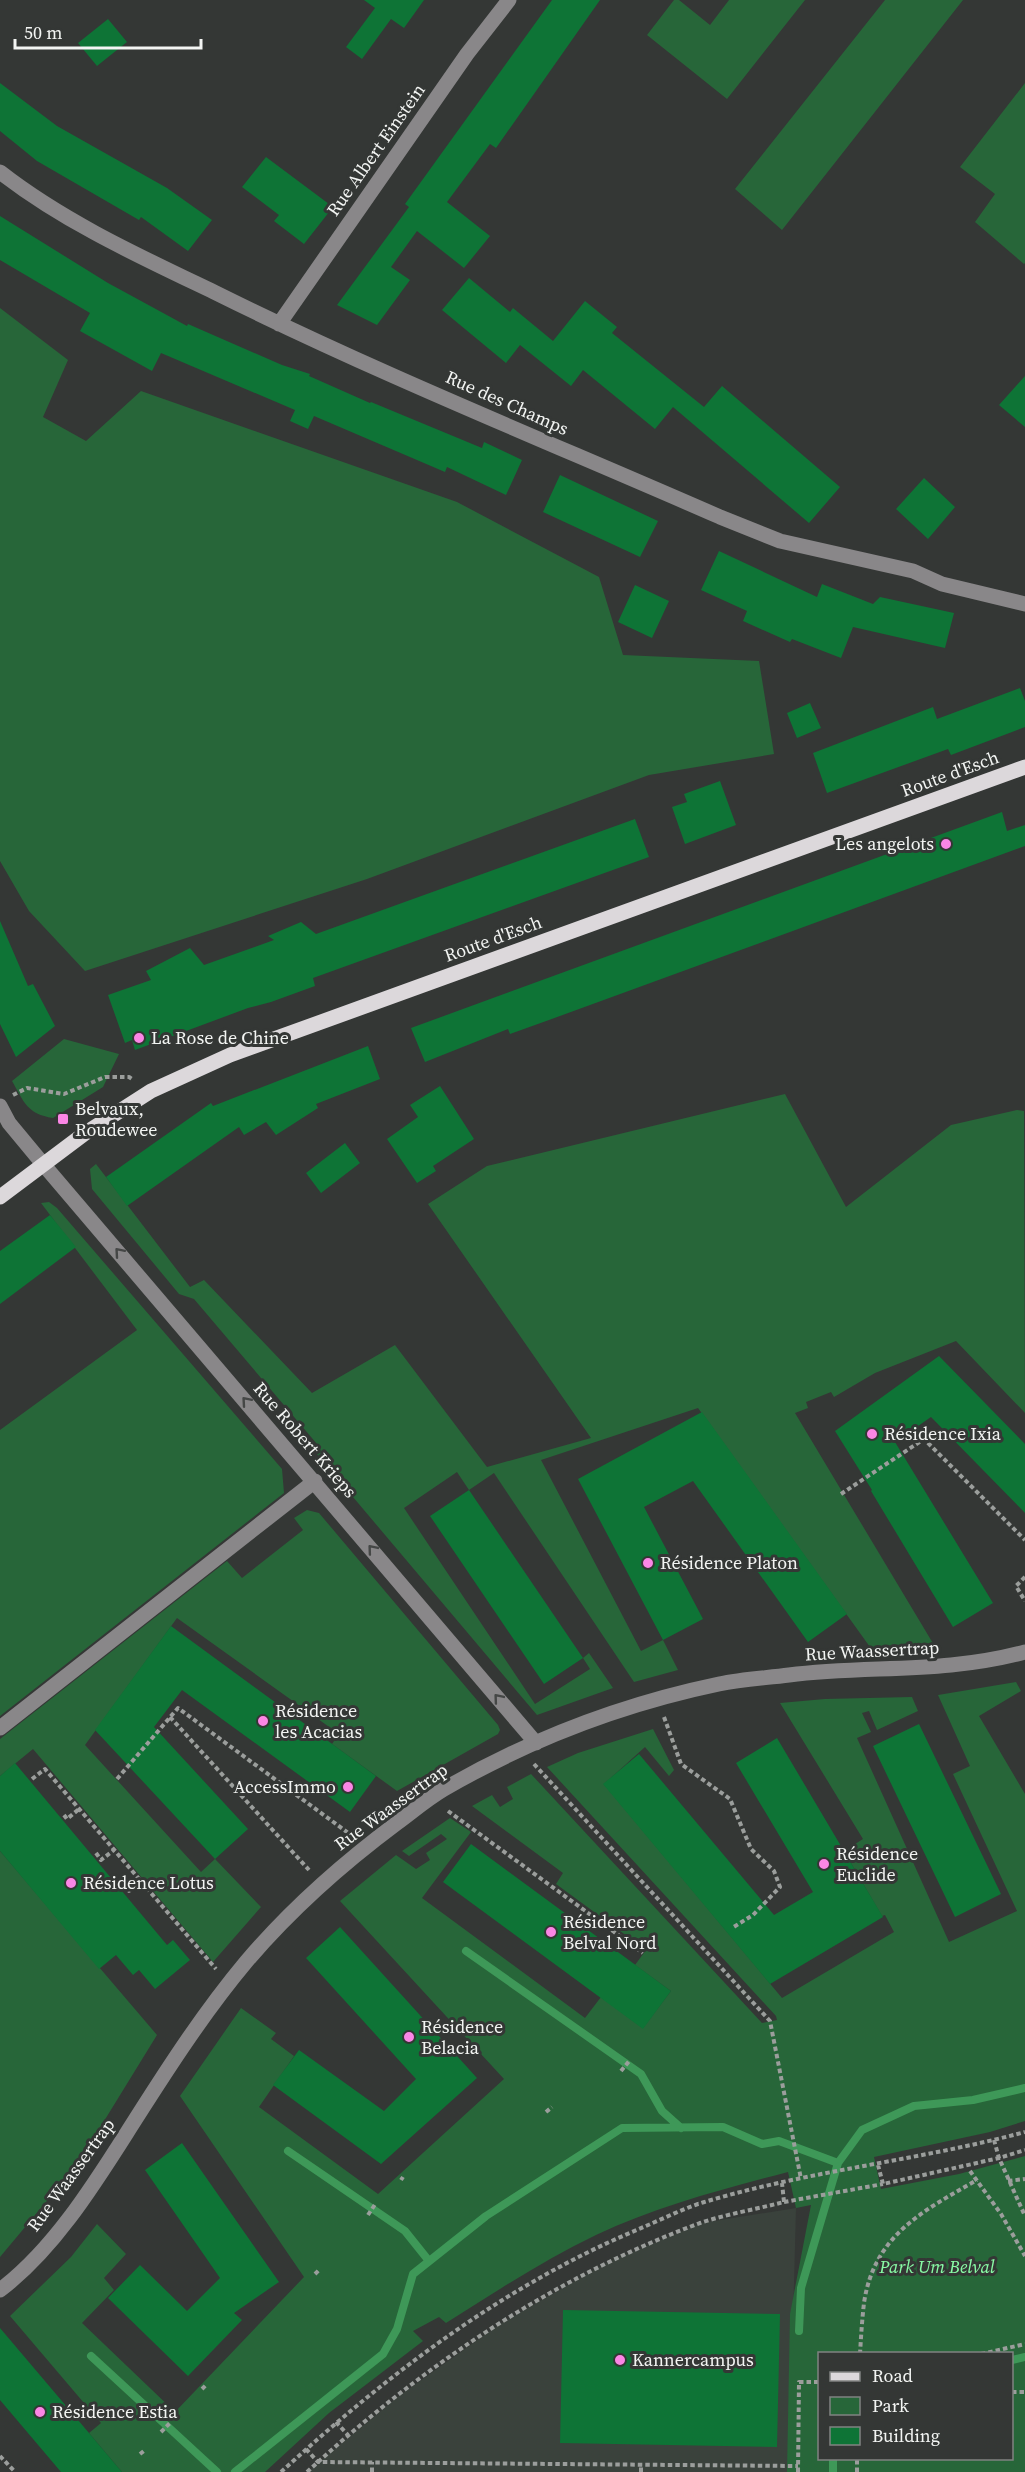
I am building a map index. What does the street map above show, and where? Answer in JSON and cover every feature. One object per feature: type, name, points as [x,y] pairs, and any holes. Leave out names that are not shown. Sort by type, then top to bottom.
[{"type":"main road","name":"Route d'Esch","points":[[0,1197],[84,1134],[151,1091],[230,1055],[1025,767]]},
{"type":"street","name":"Rue Albert Einstein","points":[[279,324],[467,54],[508,0]]},
{"type":"street","name":"Rue des Champs","points":[[0,172],[30,196],[129,250],[279,324],[699,508],[780,541],[913,571],[942,584],[1025,604]]},
{"type":"street","name":"Rue Robert Krieps","points":[[5,1101],[9,1123],[536,1743]]},
{"type":"street","points":[[0,1728],[315,1481]]},
{"type":"street","name":"Rue Waassertrap","points":[[0,2290],[54,2237],[96,2181],[188,2038],[228,1984],[272,1931],[321,1884],[366,1846],[430,1798],[521,1749],[600,1716],[657,1699],[748,1680],[796,1674],[928,1669],[993,1661],[1025,1652]]},
{"type":"path","points":[[5,1101],[27,1088],[64,1094],[105,1077],[129,1077],[151,1091]]},
{"type":"path","points":[[841,1494],[924,1439],[1025,1540]]},
{"type":"path","points":[[1025,1577],[1016,1586],[1025,1601]]},
{"type":"path","points":[[657,1699],[681,1764],[730,1799],[751,1849],[774,1871],[780,1887],[753,1915],[732,1928]]},
{"type":"path","points":[[117,1779],[178,1708],[366,1846]]},
{"type":"path","points":[[170,1718],[299,1859]]},
{"type":"path","points":[[521,1749],[770,2021],[801,2178]]},
{"type":"path","points":[[32,1779],[45,1769],[228,1984]]},
{"type":"path","points":[[430,1798],[643,1953]]},
{"type":"path","points":[[64,1815],[67,1819],[79,1809]]},
{"type":"path","points":[[96,1853],[101,1860],[114,1850]]},
{"type":"path","points":[[123,1884],[129,1892],[141,1881]]},
{"type":"path","points":[[621,2071],[630,2060]]},
{"type":"path","points":[[546,2112],[552,2107]]},
{"type":"path","points":[[281,2472],[336,2422],[428,2349],[533,2280],[602,2244],[696,2205],[801,2178],[878,2165],[1025,2132]]},
{"type":"path","points":[[994,2140],[1008,2181],[1025,2216]]},
{"type":"path","points":[[307,2472],[348,2435],[438,2365],[533,2301],[608,2262],[702,2223],[784,2202],[883,2184],[1025,2150]]},
{"type":"path","points":[[878,2165],[883,2184]]},
{"type":"path","points":[[969,2171],[1001,2214],[1025,2256]]},
{"type":"path","points":[[1008,2181],[1025,2179]]},
{"type":"path","points":[[860,2352],[864,2302],[871,2276],[882,2252],[898,2231],[918,2214],[977,2180]]},
{"type":"path","points":[[782,2183],[784,2202]]},
{"type":"path","points":[[368,2215],[376,2203]]},
{"type":"path","points":[[315,2274],[319,2270]]},
{"type":"path","points":[[989,2352],[1025,2343]]},
{"type":"path","points":[[798,2472],[799,2382],[818,2382]]},
{"type":"path","points":[[161,2432],[171,2422]]},
{"type":"path","points":[[336,2422],[348,2435]]},
{"type":"path","points":[[306,2449],[318,2462],[798,2466]]},
{"type":"path","points":[[140,2454],[145,2450]]},
{"type":"path","points":[[0,2456],[15,2472]]},
{"type":"path","points":[[372,2462],[372,2472]]},
{"type":"path","points":[[641,2465],[641,2472]]},
{"type":"shaded area","name":"Kannercampus","points":[[796,2208],[789,2472],[307,2472],[399,2396],[500,2324],[608,2262],[702,2223]]},
{"type":"green space","points":[[674,0],[679,0],[710,25],[729,0],[805,0],[727,99],[647,35]]},
{"type":"green space","points":[[885,0],[963,0],[782,230],[735,189]]},
{"type":"green space","points":[[1025,83],[1024,264],[975,222],[995,194],[960,167]]},
{"type":"green space","points":[[0,308],[68,360],[43,417],[86,441],[141,391],[457,502],[599,577],[623,655],[759,661],[774,754],[649,775],[367,879],[85,971],[29,911],[0,861]]},
{"type":"green space","points":[[64,1039],[119,1054],[103,1087],[53,1118],[37,1113],[27,1106],[12,1081]]},
{"type":"green space","points":[[785,1094],[846,1207],[951,1125],[1017,1110],[1024,1111],[1025,1413],[956,1341],[875,1373],[834,1397],[831,1392],[806,1402],[808,1408],[795,1413],[934,1645],[870,1647],[698,1408],[541,1460],[641,1651],[663,1640],[678,1670],[634,1682],[494,1473],[469,1490],[457,1472],[404,1508],[535,1704],[590,1669],[583,1658],[589,1653],[613,1688],[537,1715],[315,1452],[317,1444],[194,1299],[179,1294],[92,1189],[90,1169],[96,1164],[190,1287],[204,1280],[312,1393],[395,1345],[487,1467],[591,1438],[428,1204],[487,1166]]},
{"type":"green space","points":[[49,1202],[57,1208],[282,1469],[284,1493],[0,1716],[0,1430],[137,1330],[41,1203]]},
{"type":"green space","points":[[307,1510],[319,1513],[500,1730],[498,1734],[397,1791],[332,1744],[339,1734],[177,1618],[85,1745],[201,1872],[215,1859],[261,1907],[213,1962],[33,1749],[0,1776],[0,1739],[227,1561],[242,1578],[303,1530],[294,1518]]},
{"type":"green space","name":"Park Um Belval","points":[[1016,1682],[1021,1691],[979,1716],[1025,1794],[1025,2121],[990,2132],[874,2157],[881,2189],[959,2174],[1025,2156],[1025,2472],[787,2472],[790,2314],[811,2205],[796,2208],[788,2172],[691,2199],[619,2225],[539,2266],[446,2323],[439,2317],[413,2331],[423,2341],[329,2413],[265,2472],[122,2472],[89,2433],[101,2423],[10,2316],[71,2257],[97,2224],[126,2254],[104,2278],[114,2290],[82,2323],[175,2412],[304,2277],[180,2096],[241,2008],[276,2033],[271,2039],[294,2056],[259,2107],[378,2194],[504,2079],[340,1901],[396,1855],[416,1869],[430,1860],[426,1853],[447,1839],[441,1834],[409,1856],[402,1851],[450,1818],[471,1832],[422,1898],[585,2018],[601,1997],[643,2028],[671,1991],[635,1965],[646,1950],[556,1884],[563,1873],[472,1806],[492,1795],[500,1807],[513,1799],[507,1787],[531,1774],[762,2023],[777,2020],[776,2016],[547,1767],[578,1753],[653,1729],[674,1770],[669,1776],[645,1747],[604,1784],[782,1998],[894,1932],[885,1915],[882,1916],[844,1851],[863,1839],[780,1703],[825,1699],[912,1697],[918,1711],[877,1730],[869,1711],[862,1713],[871,1732],[857,1738],[949,1942],[1017,1911],[953,1774],[970,1766],[938,1695]]},
{"type":"green space","points":[[0,1851],[157,2035],[77,2165],[0,2257]]},
{"type":"building","points":[[364,0],[424,0],[404,28],[391,19],[362,59],[346,47],[375,8]]},
{"type":"building","points":[[552,0],[600,0],[496,148],[490,144],[447,202],[490,236],[464,268],[417,231],[391,267],[410,280],[377,325],[337,305],[409,207],[405,204]]},
{"type":"building","points":[[108,19],[127,42],[97,66],[78,43]]},
{"type":"building","points":[[0,83],[57,126],[167,188],[212,220],[188,251],[141,217],[139,220],[37,161],[0,131]]},
{"type":"building","points":[[266,157],[333,207],[304,244],[274,221],[279,215],[242,187]]},
{"type":"building","points":[[0,216],[108,283],[187,326],[188,324],[282,365],[310,374],[309,376],[370,403],[482,448],[484,442],[522,460],[506,495],[447,467],[445,472],[314,416],[308,429],[290,421],[295,410],[161,353],[152,371],[80,331],[90,313],[0,260]]},
{"type":"building","points":[[469,278],[510,312],[513,308],[553,341],[585,301],[617,327],[612,333],[704,407],[722,386],[840,487],[809,523],[673,407],[655,429],[583,370],[571,386],[520,345],[506,363],[442,310]]},
{"type":"building","points":[[1025,376],[1025,427],[999,405]]},
{"type":"building","points":[[560,475],[658,521],[640,557],[543,512]]},
{"type":"building","points":[[924,478],[955,507],[928,539],[896,509]]},
{"type":"building","points":[[719,551],[817,597],[822,584],[873,604],[880,597],[954,613],[945,648],[853,627],[841,658],[792,639],[790,642],[743,621],[747,611],[701,590]]},
{"type":"building","points":[[635,585],[669,601],[652,638],[618,622]]},
{"type":"building","points":[[1020,688],[1025,701],[1025,727],[951,755],[948,749],[827,793],[813,753],[933,707],[937,719]]},
{"type":"building","points":[[810,703],[821,728],[797,738],[787,713]]},
{"type":"building","points":[[720,781],[736,825],[685,844],[672,807],[687,802],[684,794]]},
{"type":"building","points":[[1002,812],[1007,831],[1025,825],[1025,846],[510,1034],[508,1029],[425,1062],[411,1028]]},
{"type":"building","points":[[635,819],[649,857],[313,978],[315,986],[271,1002],[248,1008],[135,1050],[132,1040],[125,1043],[108,995],[151,980],[146,971],[190,948],[204,965],[274,940],[268,936],[301,922],[316,934]]},
{"type":"building","points":[[0,921],[28,986],[33,984],[55,1026],[16,1057],[0,1024]]},
{"type":"building","points":[[368,1046],[380,1079],[316,1104],[318,1108],[276,1135],[266,1122],[244,1135],[239,1127],[127,1206],[106,1177],[211,1103],[213,1106]]},
{"type":"building","points":[[440,1086],[474,1139],[433,1166],[436,1171],[417,1183],[387,1139],[418,1117],[410,1105]]},
{"type":"building","points":[[345,1143],[360,1163],[321,1193],[306,1173]]},
{"type":"building","points":[[50,1215],[76,1247],[0,1304],[0,1251]]},
{"type":"building","points":[[939,1356],[1025,1444],[1025,1513],[931,1417],[895,1442],[993,1603],[953,1627],[835,1431]]},
{"type":"building","points":[[702,1412],[847,1614],[808,1642],[693,1481],[644,1507],[703,1619],[663,1640],[578,1479]]},
{"type":"building","points":[[469,1490],[583,1658],[544,1684],[430,1516]]},
{"type":"building","name":"Résidence les Acacias","points":[[171,1626],[376,1776],[350,1812],[182,1690],[154,1727],[248,1829],[215,1859],[95,1730]]},
{"type":"building","points":[[919,1724],[1001,1894],[955,1917],[873,1746]]},
{"type":"building","name":"Résidence Euclide","points":[[777,1738],[883,1917],[770,1984],[603,1784],[639,1754],[774,1915],[813,1892],[736,1763]]},
{"type":"building","name":"Résidence Lotus","points":[[15,1763],[167,1945],[173,1940],[190,1960],[155,1989],[139,1970],[133,1975],[116,1955],[99,1969],[0,1851],[0,1776]]},
{"type":"building","name":"Résidence Belval Nord","points":[[471,1844],[671,1991],[643,2029],[443,1882]]},
{"type":"building","name":"Résidence Belacia","points":[[340,1927],[477,2078],[381,2164],[273,2085],[299,2050],[384,2111],[416,2079],[306,1958]]},
{"type":"building","points":[[182,2143],[279,2282],[234,2313],[242,2320],[188,2376],[108,2298],[140,2265],[187,2311],[220,2278],[145,2170]]},
{"type":"building","points":[[563,2310],[780,2314],[777,2447],[560,2443]]},
{"type":"building","name":"Résidence Estia","points":[[0,2328],[122,2472],[61,2472],[0,2400]]},
{"type":"waterway","points":[[466,1951],[641,2074],[662,2111],[681,2128]]},
{"type":"waterway","points":[[799,2331],[801,2288],[838,2163],[862,2130],[914,2106],[973,2100],[1025,2088]]},
{"type":"waterway","points":[[235,2472],[383,2354],[397,2329],[413,2274],[486,2216],[622,2128],[723,2127],[762,2144],[779,2141],[838,2163]]},
{"type":"waterway","points":[[288,2151],[405,2231],[429,2261]]},
{"type":"waterway","points":[[91,2356],[217,2472]]},
{"type":"waterway","points":[[1013,2360],[1025,2357]]},
{"type":"waterway","points":[[833,2460],[833,2472]]},
{"type":"place","name":"Les angelots","points":[[946,844]]},
{"type":"place","name":"La Rose de Chine","points":[[139,1038]]},
{"type":"place","name":"Belvaux, Roudewee","points":[[63,1119]]},
{"type":"place","name":"Résidence Ixia","points":[[872,1434]]},
{"type":"place","name":"Résidence Platon","points":[[648,1563]]},
{"type":"place","name":"Résidence les Acacias","points":[[263,1721]]},
{"type":"place","name":"AccessImmo","points":[[348,1787]]},
{"type":"place","name":"Résidence Euclide","points":[[824,1864]]},
{"type":"place","name":"Résidence Lotus","points":[[71,1883]]},
{"type":"place","name":"Résidence Belval Nord","points":[[551,1932]]},
{"type":"place","name":"Résidence Belacia","points":[[409,2037]]},
{"type":"place","name":"Kannercampus","points":[[620,2360]]},
{"type":"place","name":"Résidence Estia","points":[[40,2412]]}]
